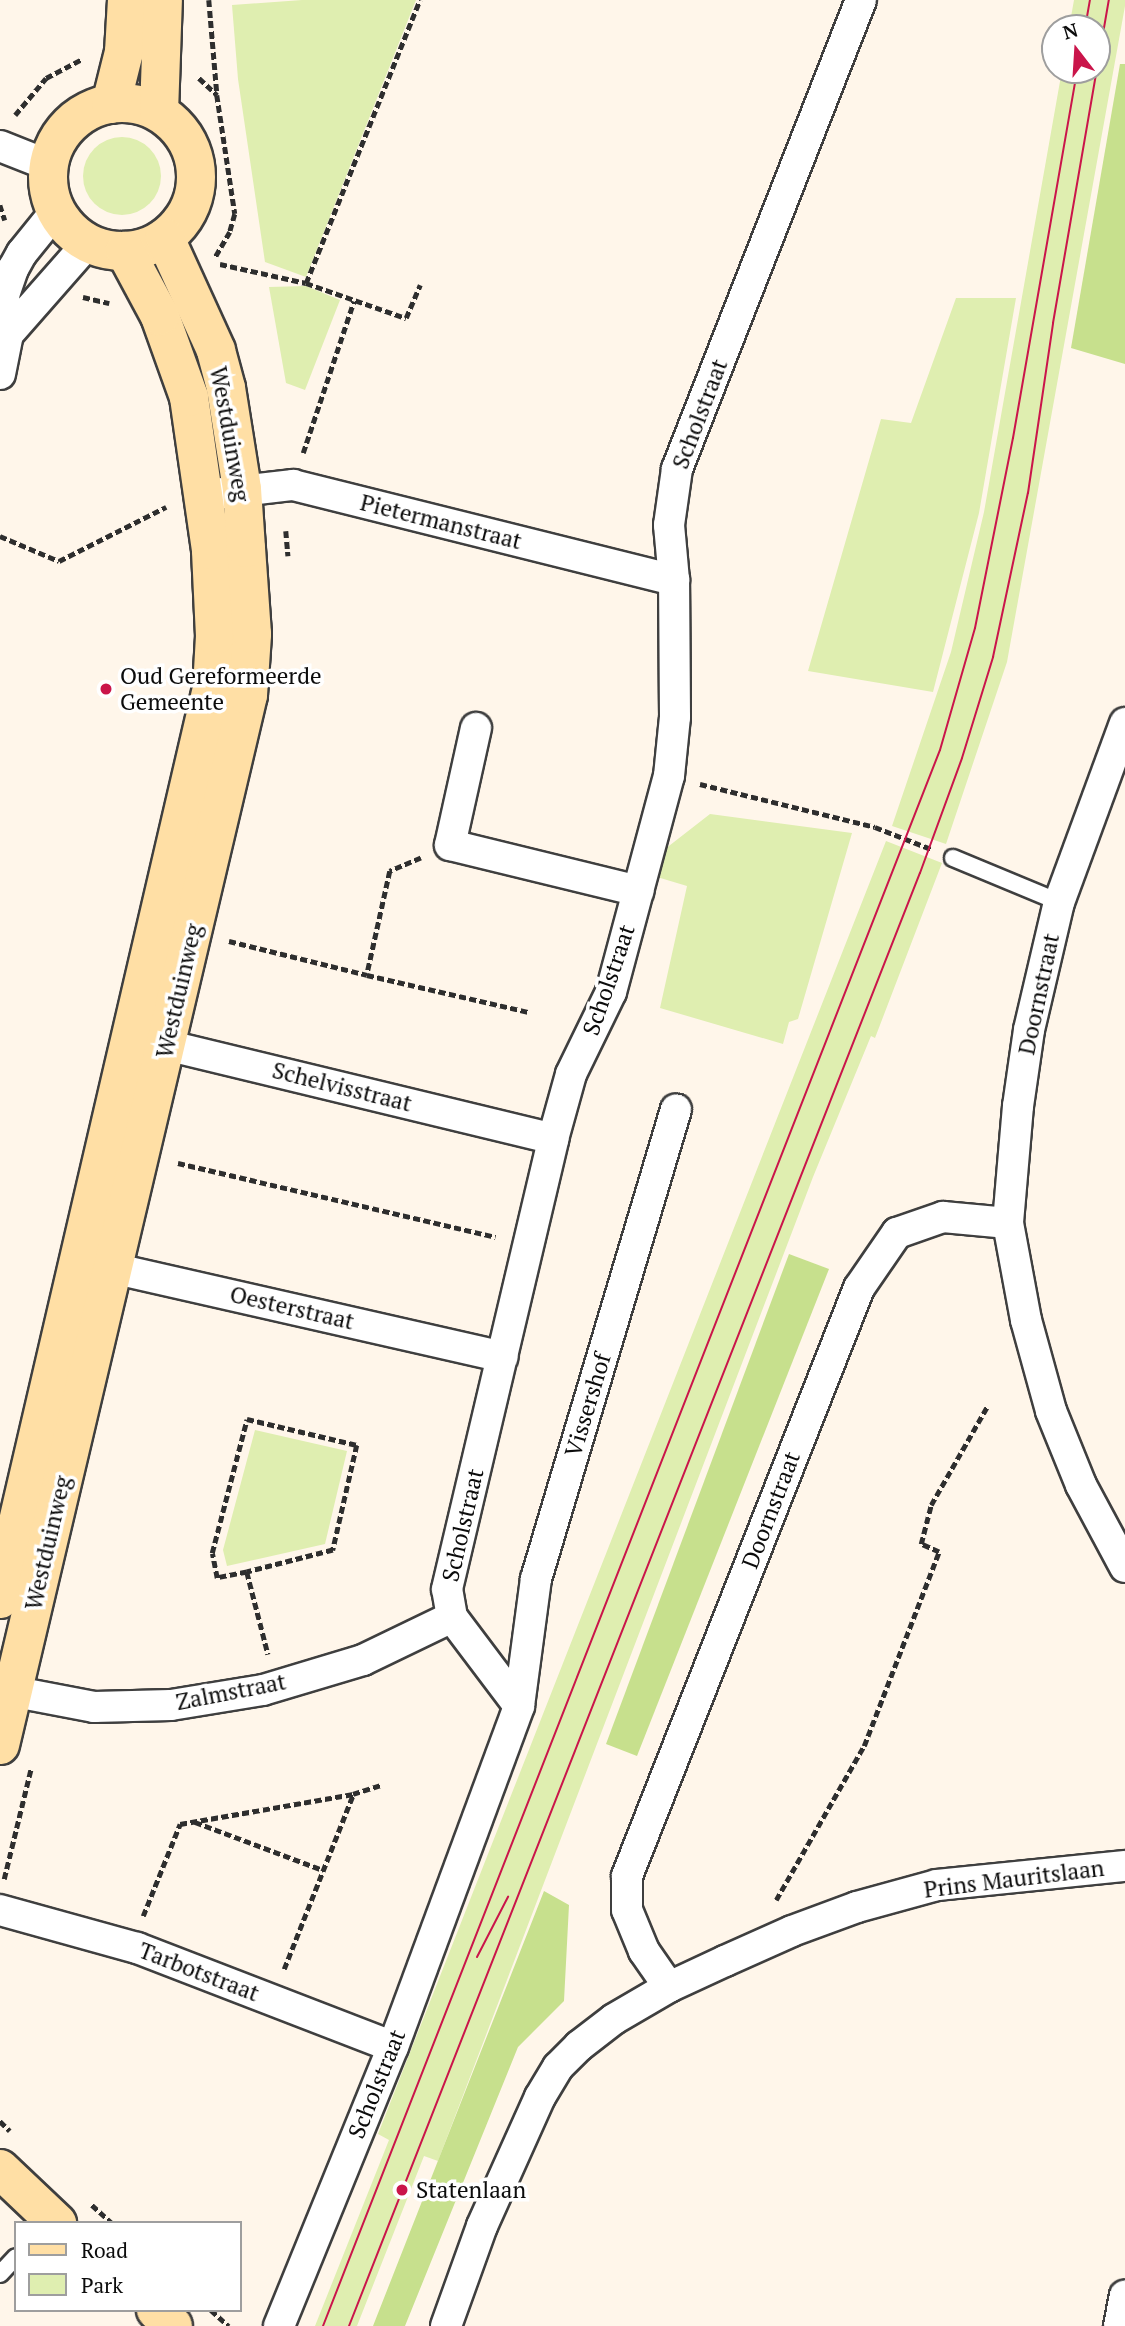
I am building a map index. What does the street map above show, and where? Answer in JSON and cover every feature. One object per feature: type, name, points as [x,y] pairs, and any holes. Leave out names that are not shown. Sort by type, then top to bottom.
[{"type":"main road","points":[[127,0],[159,112]]},
{"type":"main road","points":[[111,104],[142,55],[163,0]]},
{"type":"main road","points":[[111,104],[139,105],[159,112],[175,124],[187,139],[196,177],[193,198],[184,217],[165,238],[139,249],[125,251],[86,244],[63,223],[56,211],[48,184],[48,164],[56,143],[73,121],[85,113],[111,104]]},
{"type":"main road","name":"Westduinweg","points":[[165,238],[216,350],[226,388],[224,492]]},
{"type":"main road","name":"Westduinweg","points":[[0,1745],[6,1691],[148,1040],[248,695],[252,634],[224,492],[152,300],[125,251]]},
{"type":"main road","name":"Westduinweg","points":[[0,1599],[97,1264]]},
{"type":"main road","points":[[0,2169],[52,2221]]},
{"type":"main road","points":[[158,2312],[173,2326]]},
{"type":"street","name":"Scholstraat","points":[[452,1617],[447,1589],[553,1139],[571,1074],[583,1055],[611,992],[669,776],[675,717],[674,580],[669,525],[677,469],[862,0]]},
{"type":"street","points":[[0,146],[48,164]]},
{"type":"street","points":[[0,373],[8,334],[4,295],[22,253],[56,211]]},
{"type":"street","points":[[8,334],[86,244]]},
{"type":"street","name":"Pietermanstraat","points":[[224,492],[293,485],[674,580]]},
{"type":"street","name":"Doornstraat","points":[[669,1987],[645,1951],[627,1910],[627,1876],[859,1287],[897,1233],[943,1217],[1008,1223],[1018,1106],[1029,1030],[1059,902],[1125,723]]},
{"type":"street","points":[[476,728],[450,845],[638,891]]},
{"type":"street","name":"Schelvisstraat","points":[[148,1040],[553,1139]]},
{"type":"street","name":"Vissershof","points":[[519,1706],[536,1579],[676,1109]]},
{"type":"street","points":[[1008,1223],[1026,1320],[1051,1411],[1080,1485],[1117,1558],[1125,1567]]},
{"type":"street","name":"Oesterstraat","points":[[97,1264],[503,1357]]},
{"type":"street","points":[[452,1617],[519,1706]]},
{"type":"street","name":"Zalmstraat","points":[[6,1691],[94,1707],[172,1704],[276,1686],[363,1660],[452,1617]]},
{"type":"street","name":"Scholstraat","points":[[279,2326],[393,2048],[519,1706]]},
{"type":"street","name":"Prins Mauritslaan","points":[[669,1987],[792,1931],[857,1907],[937,1885],[1125,1866]]},
{"type":"street","name":"Tarbotstraat","points":[[0,1910],[137,1948],[393,2048]]},
{"type":"street","points":[[446,2326],[482,2226],[540,2097],[558,2067],[579,2046],[614,2019],[669,1987]]},
{"type":"street","points":[[1119,2326],[1125,2296]]},
{"type":"lane","points":[[953,858],[1059,902]]},
{"type":"lane","points":[[0,2274],[14,2259]]},
{"type":"path","points":[[209,0],[217,94],[235,214],[230,232],[212,263],[306,283],[406,318],[420,285]]},
{"type":"path","points":[[306,283],[420,0]]},
{"type":"path","points":[[15,116],[34,90],[60,69],[90,56],[142,55],[191,72],[217,94]]},
{"type":"path","points":[[53,282],[98,302],[133,304],[152,300]]},
{"type":"path","points":[[293,485],[354,301]]},
{"type":"path","points":[[0,536],[59,561],[176,502],[224,492]]},
{"type":"path","points":[[669,776],[875,827],[953,858]]},
{"type":"path","points":[[367,975],[390,871],[450,845]]},
{"type":"path","points":[[224,939],[528,1012]]},
{"type":"path","points":[[173,1162],[528,1245]]},
{"type":"path","points":[[741,1954],[783,1888],[864,1746],[939,1552],[921,1544],[931,1505],[989,1405]]},
{"type":"path","points":[[247,1419],[358,1445],[332,1550],[247,1572],[217,1578],[212,1553],[247,1419]]},
{"type":"path","points":[[247,1572],[276,1686]]},
{"type":"path","points":[[137,1948],[142,1918],[180,1824],[354,1794],[382,1785]]},
{"type":"path","points":[[271,2000],[354,1794]]},
{"type":"path","points":[[195,1821],[323,1870]]},
{"type":"path","points":[[213,2312],[229,2326]]},
{"type":"green space","points":[[302,0],[416,0],[306,277],[265,262],[238,79],[232,5]]},
{"type":"green space","points":[[1074,0],[1125,0],[1111,84],[1111,14],[1072,14]]},
{"type":"green space","points":[[1120,64],[1125,64],[1125,364],[1071,348]]},
{"type":"green space","points":[[1060,84],[1111,84],[1007,662],[946,844],[892,826],[951,652],[984,512]]},
{"type":"green space","points":[[122,137],[137,140],[149,149],[158,161],[161,176],[158,191],[149,203],[137,212],[122,215],[107,212],[95,203],[86,191],[83,176],[86,161],[95,149],[107,140]]},
{"type":"green space","points":[[306,286],[340,300],[305,390],[286,383],[269,287]]},
{"type":"green space","points":[[956,298],[1016,298],[979,513],[933,692],[808,671],[881,419],[911,423]]},
{"type":"green space","points":[[710,814],[852,833],[798,1019],[789,1022],[783,1044],[660,1008],[687,886],[657,877],[665,849]]},
{"type":"green space","points":[[886,841],[942,863],[875,1038],[871,1036],[813,1177],[438,2161],[424,2156],[357,2326],[315,2326],[389,2140],[378,2134]]},
{"type":"green space","points":[[789,1254],[829,1269],[637,1756],[606,1744]]},
{"type":"green space","points":[[255,1430],[347,1451],[325,1544],[227,1566],[223,1550]]},
{"type":"green space","points":[[544,1891],[569,1905],[564,2001],[518,2047],[405,2326],[373,2326]]},
{"type":"tram line","points":[[1088,14],[1090,0]]},
{"type":"tram line","points":[[349,2326],[920,873],[962,758],[993,657],[1028,493],[1053,323],[1109,0]]},
{"type":"tram line","points":[[323,2326],[940,750],[975,628],[1013,438],[1075,84]]},
{"type":"tram line","points":[[477,1957],[508,1897]]},
{"type":"place","name":"Oud Gereformeerde Gemeente","points":[[106,689]]},
{"type":"place","name":"Statenlaan","points":[[402,2190]]}]
